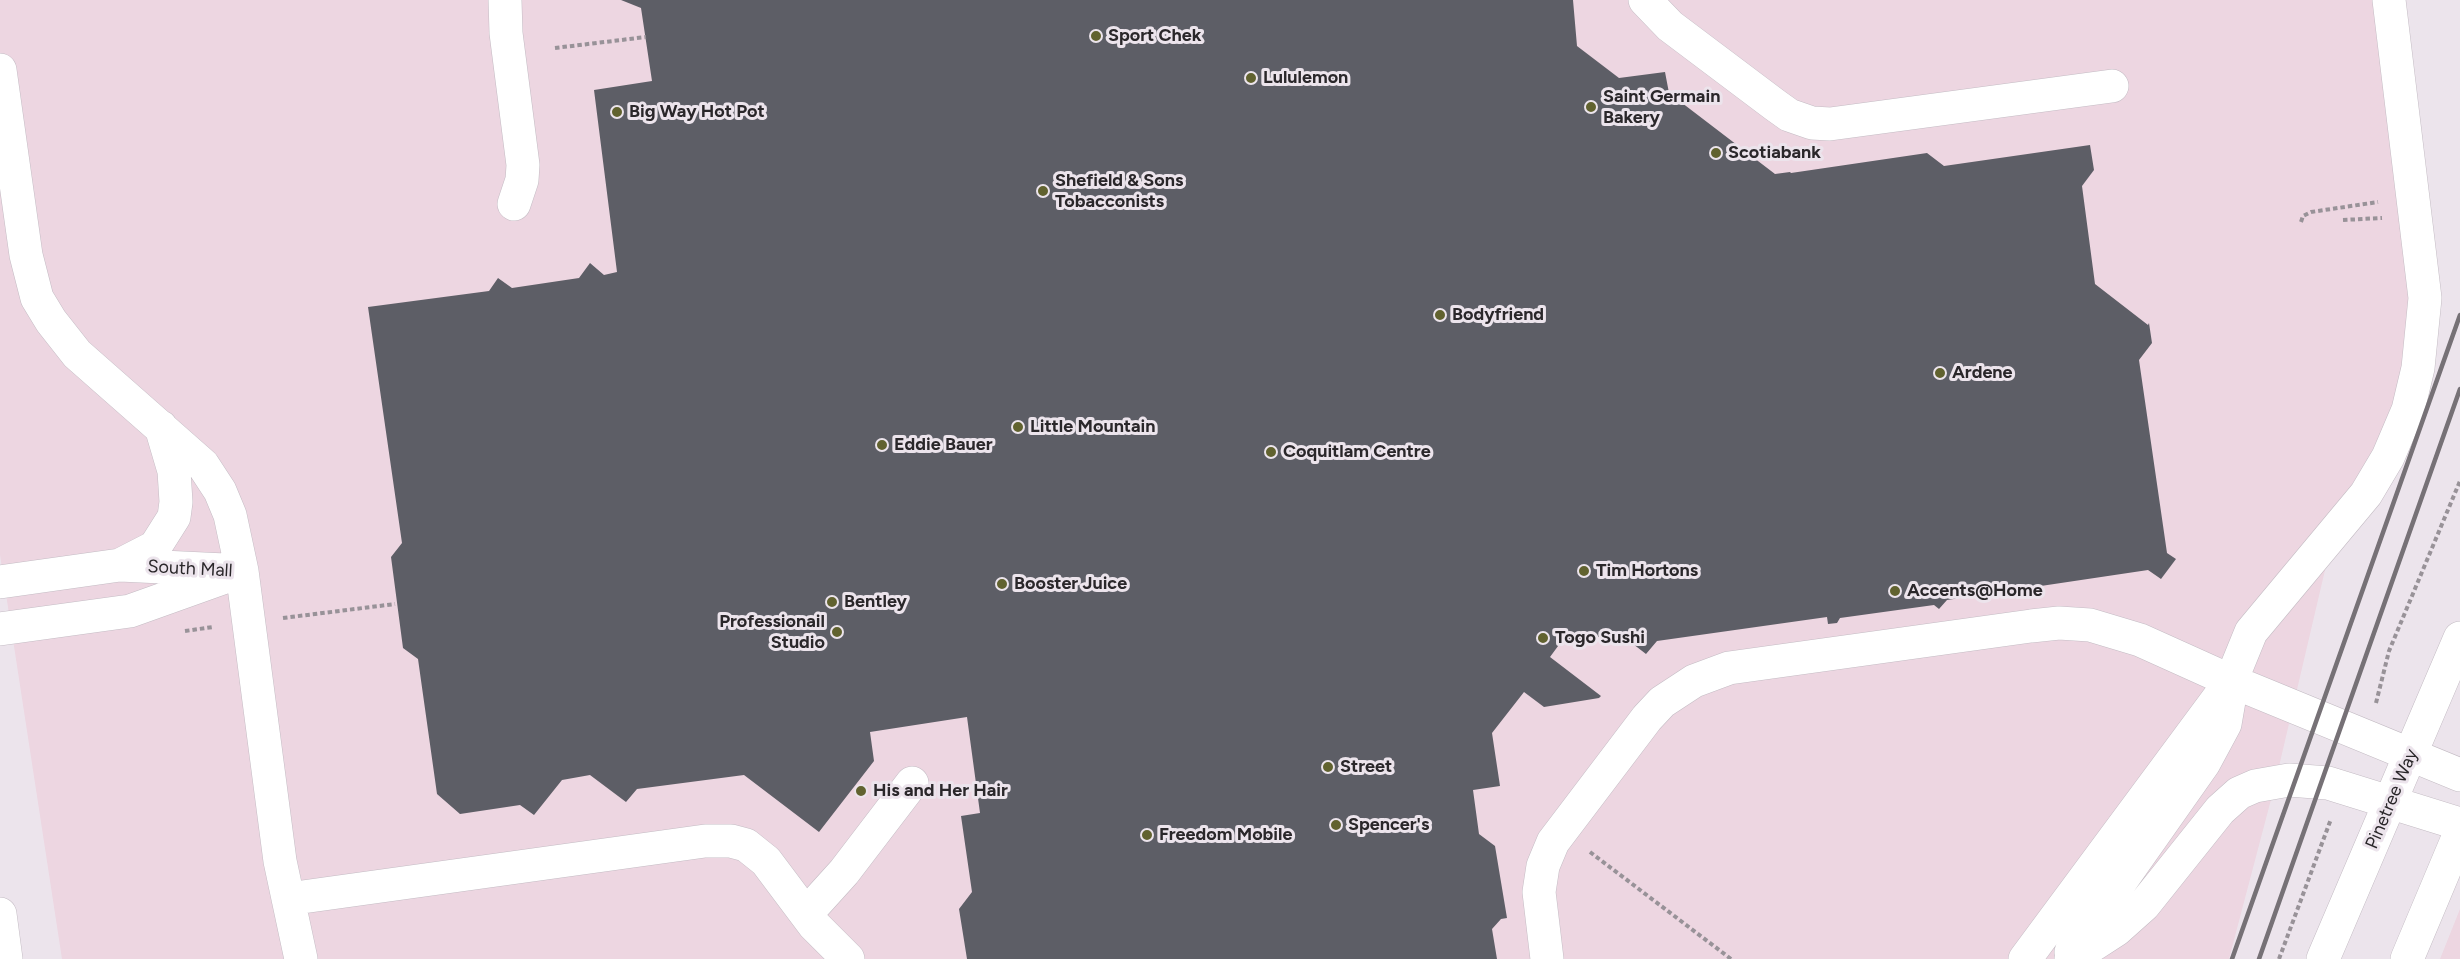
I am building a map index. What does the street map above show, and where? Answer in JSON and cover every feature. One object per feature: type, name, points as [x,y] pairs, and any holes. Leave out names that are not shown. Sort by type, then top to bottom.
[{"type":"street","points":[[505,0],[506,33],[523,165],[522,180],[514,204]]},
{"type":"street","points":[[1645,0],[1670,26],[1774,105],[1789,115],[1812,123],[1830,124],[2112,86]]},
{"type":"street","points":[[2066,959],[2212,750],[2225,723],[2231,681],[2251,632],[2348,518],[2371,487],[2397,437],[2415,385],[2423,333],[2424,281],[2389,0]]},
{"type":"street","points":[[0,70],[26,255],[37,298],[51,321],[77,354],[193,454],[209,472],[220,491],[234,530],[242,571],[273,808],[288,899],[301,959]]},
{"type":"street","points":[[120,566],[155,547],[174,517],[177,502],[174,471],[161,427]]},
{"type":"street","name":"South Mall","points":[[0,582],[120,566],[242,571]]},
{"type":"street","name":"South Mall","points":[[0,629],[130,611],[242,571]]},
{"type":"street","points":[[1547,959],[1539,905],[1540,879],[1546,855],[1561,831],[1647,718],[1662,702],[1694,681],[1729,668],[2060,623],[2090,625],[2127,635],[2231,681],[2460,775]]},
{"type":"street","name":"Pinetree Way","points":[[2323,959],[2460,638]]},
{"type":"street","points":[[2025,959],[2231,681]]},
{"type":"street","points":[[2071,959],[2116,930],[2144,906],[2220,810],[2247,789],[2272,782],[2305,780],[2343,787],[2460,824]]},
{"type":"street","points":[[806,914],[844,872],[912,783]]},
{"type":"street","points":[[2407,959],[2460,832]]},
{"type":"street","points":[[288,899],[723,840],[740,843],[757,852],[781,878],[806,914],[848,959]]},
{"type":"street","points":[[0,914],[6,959]]},
{"type":"path","points":[[555,48],[646,36]]},
{"type":"path","points":[[2301,222],[2303,216],[2311,212],[2382,202]]},
{"type":"path","points":[[2343,220],[2383,218]]},
{"type":"path","points":[[2375,705],[2383,670],[2395,636],[2460,481]]},
{"type":"path","points":[[2278,959],[2327,830]]},
{"type":"path","points":[[1561,831],[1731,959]]},
{"type":"shaded area","points":[[0,0],[2389,0],[2418,368],[2333,536],[2273,792],[2229,959],[62,959],[0,555]]},
{"type":"shaded area","points":[[2460,909],[2460,959],[2440,959]]},
{"type":"building","name":"Coquitlam Centre","points":[[621,0],[1573,0],[1577,46],[1619,78],[1665,72],[1669,93],[1775,174],[1927,153],[1944,166],[2090,145],[2094,170],[2082,186],[2095,284],[2148,325],[2149,323],[2152,343],[2139,360],[2167,553],[2176,559],[2161,579],[2148,570],[1947,600],[1939,609],[1934,605],[1840,618],[1837,623],[1828,624],[1827,617],[1657,641],[1646,654],[1620,634],[1561,642],[1550,657],[1601,696],[1544,707],[1524,692],[1492,733],[1500,786],[1473,790],[1479,834],[1495,846],[1507,918],[1501,919],[1492,929],[1497,959],[967,959],[959,909],[972,892],[961,816],[980,813],[967,717],[870,732],[874,761],[819,832],[744,775],[637,789],[626,802],[590,775],[562,780],[534,815],[520,805],[460,814],[437,794],[418,659],[403,648],[391,557],[402,543],[368,307],[489,291],[498,278],[512,288],[579,278],[590,263],[604,275],[617,272],[594,90],[652,81],[641,8]]},
{"type":"railway","points":[[2232,959],[2460,315]]},
{"type":"railway","points":[[2259,959],[2460,389]]},
{"type":"place","name":"Sport Chek","points":[[1096,36]]},
{"type":"place","name":"Lululemon","points":[[1251,78]]},
{"type":"place","name":"Saint Germain Bakery","points":[[1591,107]]},
{"type":"place","name":"Big Way Hot Pot","points":[[617,112]]},
{"type":"place","name":"Scotiabank","points":[[1716,153]]},
{"type":"place","name":"Shefield & Sons Tobacconists","points":[[1043,191]]},
{"type":"place","name":"Bodyfriend","points":[[1440,315]]},
{"type":"place","name":"Ardene","points":[[1940,373]]},
{"type":"place","name":"Little Mountain","points":[[1018,427]]},
{"type":"place","name":"Eddie Bauer","points":[[882,445]]},
{"type":"place","name":"Coquitlam Centre","points":[[1271,452]]},
{"type":"place","name":"Tim Hortons","points":[[1584,571]]},
{"type":"place","name":"Booster Juice","points":[[1002,584]]},
{"type":"place","name":"Accents@Home","points":[[1895,591]]},
{"type":"place","name":"Bentley","points":[[832,602]]},
{"type":"place","name":"Professionail Studio","points":[[837,632]]},
{"type":"place","name":"Togo Sushi","points":[[1543,638]]},
{"type":"place","name":"Street","points":[[1328,767]]},
{"type":"place","name":"His and Her Hair","points":[[861,791]]},
{"type":"place","name":"Spencer's","points":[[1336,825]]},
{"type":"place","name":"Freedom Mobile","points":[[1147,835]]}]
